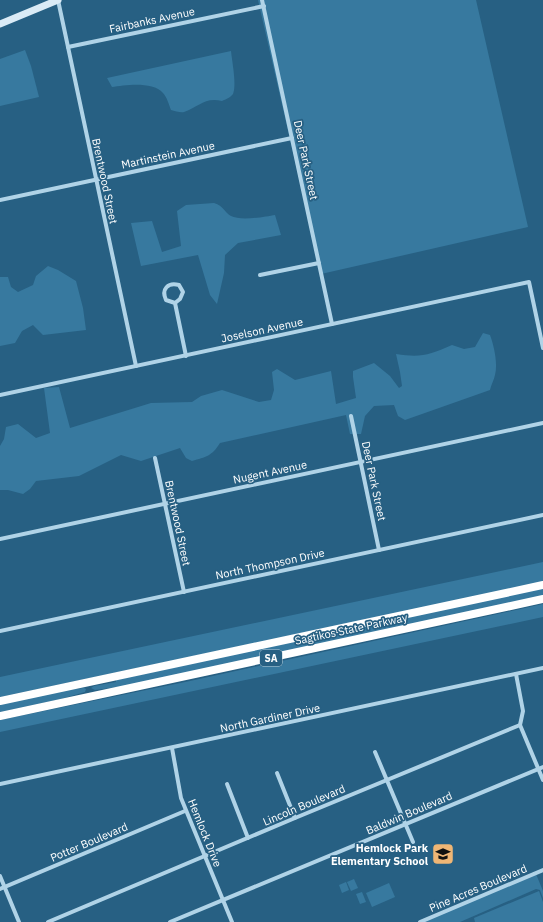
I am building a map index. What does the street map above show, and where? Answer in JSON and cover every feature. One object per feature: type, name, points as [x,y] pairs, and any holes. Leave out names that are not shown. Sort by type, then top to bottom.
[{"type":"highway","name":"Sagtikos State Parkway","points":[[0,701],[543,585]]},
{"type":"highway","name":"Sagtikos State Parkway","points":[[0,716],[543,600]]},
{"type":"street","points":[[0,24],[58,0]]},
{"type":"street","name":"Brentwood Street","points":[[58,0],[136,366]]},
{"type":"street","name":"Deer Park Street","points":[[262,0],[332,324]]},
{"type":"street","name":"Fairbanks Avenue","points":[[68,47],[264,6]]},
{"type":"street","name":"Martinstein Avenue","points":[[0,200],[292,138]]},
{"type":"street","points":[[260,275],[319,264]]},
{"type":"street","name":"Joselson Avenue","points":[[0,395],[529,282],[543,348]]},
{"type":"street","points":[[168,285],[179,285],[183,292],[180,299],[175,303],[166,300],[164,296],[165,289],[168,285]]},
{"type":"street","points":[[175,303],[186,356]]},
{"type":"street","name":"Deer Park Street","points":[[351,416],[379,550]]},
{"type":"street","name":"Nugent Avenue","points":[[0,539],[543,423]]},
{"type":"street","name":"Brentwood Street","points":[[156,458],[184,592]]},
{"type":"street","name":"North Thompson Drive","points":[[0,631],[543,515]]},
{"type":"street","name":"North Gardiner Drive","points":[[0,784],[543,668]]},
{"type":"street","points":[[516,674],[523,711],[520,725],[541,768],[543,780]]},
{"type":"street","name":"Lincoln Boulevard","points":[[48,922],[520,725]]},
{"type":"street","name":"Hemlock Drive","points":[[172,748],[180,798],[232,922]]},
{"type":"street","points":[[375,752],[412,842]]},
{"type":"street","name":"Baldwin Boulevard","points":[[170,922],[541,768]]},
{"type":"street","points":[[277,773],[295,818]]},
{"type":"street","points":[[227,784],[248,838]]},
{"type":"street","name":"Potter Boulevard","points":[[2,888],[185,811]]},
{"type":"street","name":"Pine Acres Boulevard","points":[[420,922],[543,870]]},
{"type":"street","points":[[0,876],[2,888],[19,922]]},
{"type":"shaded area","points":[[258,0],[476,0],[528,227],[321,274]]},
{"type":"shaded area","points":[[25,50],[39,97],[0,106],[0,59]]},
{"type":"shaded area","points":[[231,51],[234,80],[233,94],[222,101],[206,101],[184,112],[171,110],[166,97],[158,89],[146,85],[124,85],[112,87],[107,78]]},
{"type":"shaded area","points":[[214,203],[220,206],[231,216],[240,218],[275,215],[281,235],[238,243],[225,255],[224,273],[217,304],[210,295],[198,255],[141,266],[131,223],[152,221],[162,252],[181,246],[177,211],[186,205]]},
{"type":"shaded area","points":[[48,266],[76,281],[83,308],[86,330],[43,335],[33,325],[22,331],[15,343],[0,346],[0,277],[8,277],[11,287],[18,292],[33,285],[36,276]]},
{"type":"shaded area","points":[[483,333],[490,335],[496,360],[495,375],[490,390],[405,420],[398,416],[394,405],[374,406],[365,416],[361,434],[350,434],[346,415],[220,443],[214,451],[208,455],[192,461],[186,458],[180,448],[141,461],[121,455],[79,476],[36,481],[30,489],[23,494],[8,490],[0,490],[0,446],[4,439],[6,427],[18,424],[36,438],[50,433],[44,388],[59,387],[70,428],[151,403],[192,402],[201,396],[222,390],[259,402],[271,400],[274,390],[272,372],[277,369],[295,380],[331,371],[336,404],[356,398],[353,371],[374,363],[390,376],[399,388],[402,386],[396,354],[419,356],[452,345],[464,349],[475,347]]},
{"type":"shaded area","points":[[543,562],[543,582],[0,697],[0,677]]},
{"type":"shaded area","points":[[543,588],[543,596],[126,686],[95,690],[91,688],[94,686],[116,682],[116,680]]},
{"type":"shaded area","points":[[543,604],[543,617],[0,732],[0,720],[190,681]]},
{"type":"shaded area","points":[[86,689],[85,692],[61,699],[0,712],[0,704],[57,691]]},
{"type":"shaded area","points":[[536,874],[543,891],[543,898],[540,890],[536,889],[460,922],[420,922]]},
{"type":"shaded area","points":[[354,879],[358,888],[351,891],[347,882]]},
{"type":"shaded area","points":[[346,882],[349,890],[342,893],[339,885]]},
{"type":"shaded area","points":[[389,883],[395,897],[372,907],[366,893]]},
{"type":"shaded area","points":[[539,891],[543,902],[543,922],[475,922],[474,918]]},
{"type":"shaded area","points":[[362,892],[366,902],[360,904],[356,894]]},
{"type":"place","name":"Hemlock Park Elementary School","points":[[443,854]]}]
